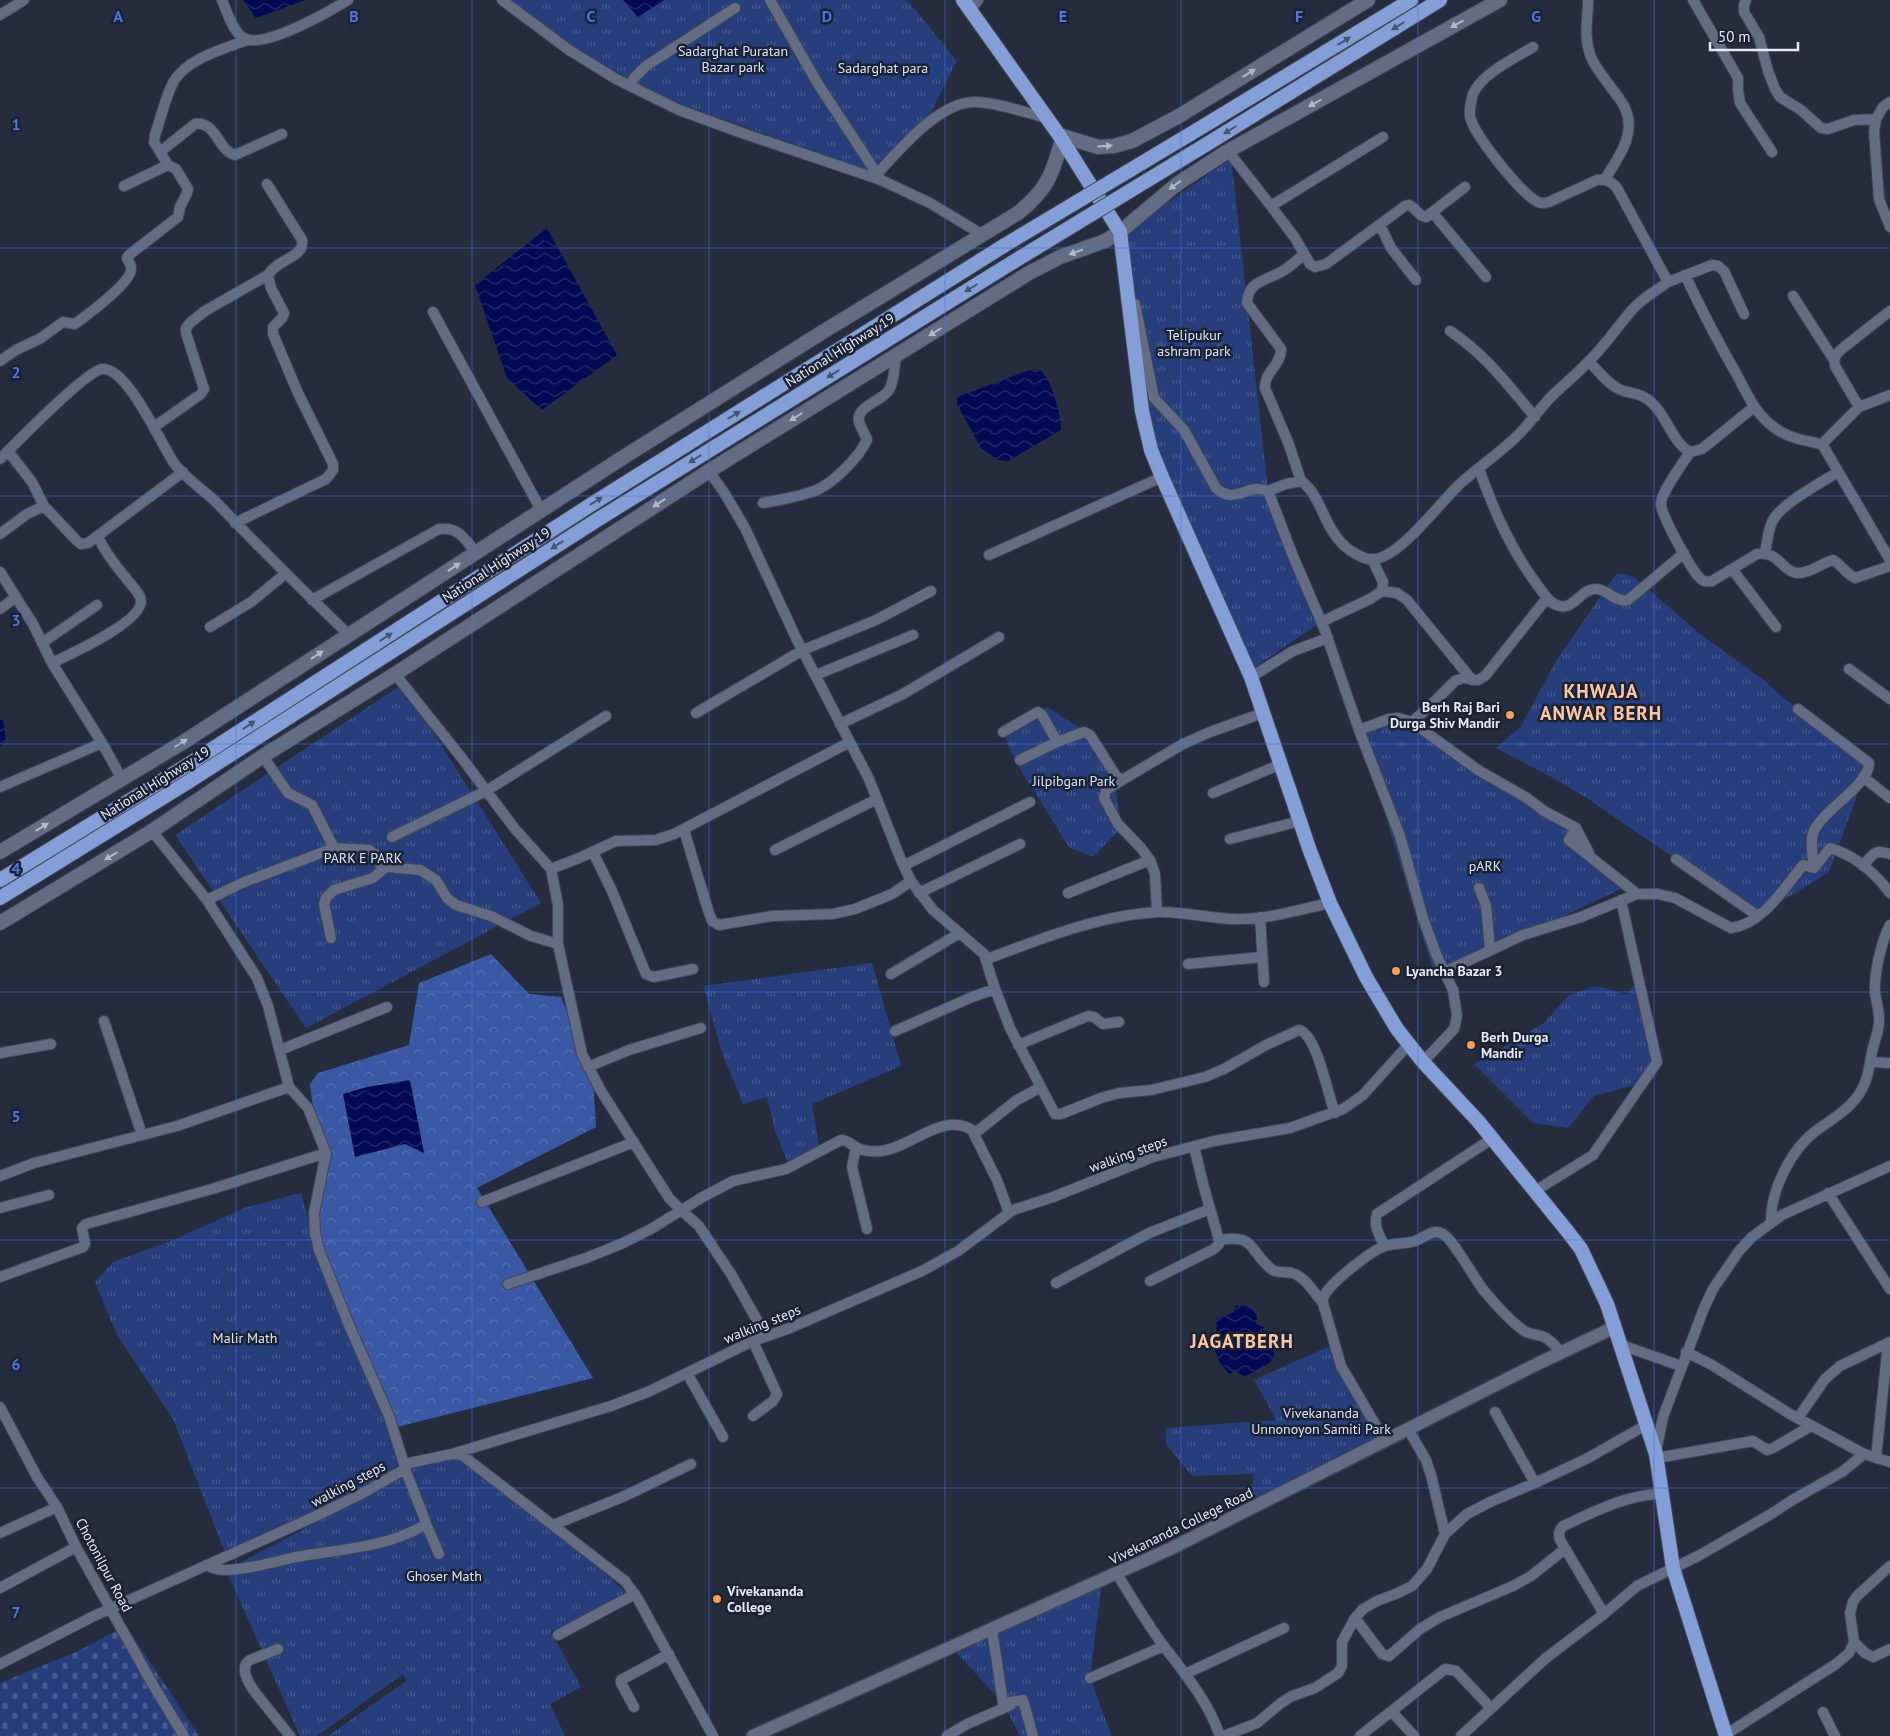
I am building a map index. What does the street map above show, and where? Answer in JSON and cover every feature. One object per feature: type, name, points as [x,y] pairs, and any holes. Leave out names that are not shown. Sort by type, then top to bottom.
[{"type":"highway","points":[[0,880],[188,764],[584,509],[1005,245],[1411,0]]},
{"type":"highway","name":"National Highway 19","points":[[0,898],[188,782],[597,520],[1440,0]]},
{"type":"highway","points":[[971,3],[1120,232],[1142,410],[1151,450],[1251,677],[1330,903],[1378,1000],[1397,1029],[1423,1062],[1492,1138],[1535,1191],[1581,1249],[1598,1282],[1621,1345],[1656,1456],[1673,1568],[1725,1736]]},
{"type":"main road","points":[[0,852],[182,743],[541,510],[813,338],[983,235],[1034,200],[1052,174],[1060,138],[1098,147],[1114,146],[1132,141],[1179,116],[1368,0]]},
{"type":"main road","points":[[0,923],[152,831],[263,756],[395,674],[709,471],[1029,273],[1060,257],[1105,241],[1120,232],[1177,184],[1228,151],[1500,0]]},
{"type":"street","points":[[0,15],[24,0]]},
{"type":"street","points":[[222,0],[235,29],[242,37],[254,41],[282,34],[348,0]]},
{"type":"street","points":[[502,0],[569,50],[616,79],[679,110],[736,131],[879,177],[930,203],[983,235]]},
{"type":"street","points":[[770,0],[818,84],[879,177]]},
{"type":"street","points":[[1588,0],[1585,24],[1586,40],[1591,58],[1625,108],[1630,124],[1629,135],[1606,179]]},
{"type":"street","points":[[1694,0],[1738,78],[1740,103],[1772,152]]},
{"type":"street","points":[[1746,0],[1744,12],[1759,37],[1768,71],[1775,90],[1780,97],[1801,110],[1821,128],[1828,129],[1854,120],[1876,119]]},
{"type":"street","points":[[630,86],[634,78],[646,66],[735,8]]},
{"type":"street","points":[[0,362],[16,350],[41,338],[63,322],[75,324],[126,281],[132,266],[127,258],[129,255],[174,222],[180,213],[180,207],[188,188],[176,169],[168,165],[154,142],[169,93],[177,77],[207,55],[247,40]]},
{"type":"street","points":[[1532,48],[1503,64],[1482,81],[1474,92],[1470,106],[1470,118],[1476,131],[1491,152],[1526,193],[1540,203],[1549,202],[1597,180],[1606,179],[1612,182],[1668,282]]},
{"type":"street","points":[[879,177],[918,130],[961,104],[974,102],[989,104],[1047,118]]},
{"type":"street","points":[[1890,102],[1883,107],[1876,119],[1874,132],[1879,199],[1890,227]]},
{"type":"street","points":[[160,152],[195,124],[200,123],[209,126],[226,150],[236,155],[282,134]]},
{"type":"street","points":[[1271,206],[1383,137]]},
{"type":"street","points":[[1228,151],[1295,238],[1303,255],[1315,267],[1322,266],[1409,205],[1423,217],[1426,217],[1465,187]]},
{"type":"street","points":[[124,186],[168,165]]},
{"type":"street","points":[[154,427],[201,394],[204,389],[186,333],[186,328],[191,322],[205,311],[268,275],[271,269],[281,261],[302,250],[302,240],[267,184]]},
{"type":"street","points":[[1433,213],[1486,277]]},
{"type":"street","points":[[1380,224],[1391,248],[1416,280]]},
{"type":"street","points":[[1120,232],[1154,398],[1184,430],[1216,488],[1232,496],[1259,488],[1268,491],[1301,481]]},
{"type":"street","points":[[1303,255],[1289,267],[1252,287],[1248,295],[1247,303],[1282,353],[1264,382],[1265,388],[1288,442],[1301,481],[1312,493],[1328,526],[1339,541],[1358,556],[1372,559],[1390,553],[1400,546],[1461,482],[1515,438],[1551,397],[1589,362],[1641,300],[1668,282],[1712,265],[1718,266],[1724,270],[1744,314]]},
{"type":"street","points":[[235,523],[326,479],[333,470],[333,464],[324,443],[298,393],[273,334],[273,327],[282,318],[284,313],[271,288],[268,275]]},
{"type":"street","points":[[1685,275],[1713,334],[1754,407],[1763,419],[1776,430],[1803,440],[1822,444],[1890,560]]},
{"type":"street","points":[[1793,296],[1834,360],[1835,366],[1859,407]]},
{"type":"street","points":[[1834,360],[1836,354],[1890,311]]},
{"type":"street","points":[[433,312],[541,510]]},
{"type":"street","points":[[1450,331],[1485,358],[1535,417]]},
{"type":"street","points":[[763,503],[815,491],[825,486],[854,460],[867,440],[859,421],[860,414],[866,406],[888,392],[892,386],[896,356]]},
{"type":"street","points":[[1589,362],[1616,388],[1637,393],[1652,402],[1662,414],[1679,442],[1690,452]]},
{"type":"street","points":[[0,459],[88,376],[103,369],[109,370],[130,390],[175,464],[349,635]]},
{"type":"street","points":[[1822,444],[1859,407],[1890,395]]},
{"type":"street","points":[[1754,407],[1702,449],[1690,452],[1661,503],[1663,515],[1684,554],[1701,580],[1706,582],[1757,554],[1765,553],[1774,557],[1796,573],[1802,573],[1833,560],[1850,576],[1855,578],[1890,566]]},
{"type":"street","points":[[8,451],[32,482],[44,506],[65,530],[81,544],[88,543],[98,537],[128,512],[183,472]]},
{"type":"street","points":[[1479,469],[1499,521],[1513,550],[1552,603],[1564,607],[1572,604],[1594,588],[1619,600],[1628,600],[1684,554]]},
{"type":"street","points":[[709,471],[739,516],[803,650],[865,772],[912,881],[933,910],[981,950],[987,959],[995,989],[1018,1045],[1056,1114],[1061,1114],[1119,1093],[1151,1090],[1205,1077],[1224,1069],[1257,1049],[1299,1030],[1307,1035],[1315,1052],[1335,1113]]},
{"type":"street","points":[[1765,553],[1772,521],[1779,512],[1838,472]]},
{"type":"street","points":[[989,554],[1162,477]]},
{"type":"street","points":[[1268,491],[1328,638],[1359,730],[1400,836],[1417,899],[1444,972],[1453,990],[1456,1002],[1456,1023],[1450,1035],[1423,1062]]},
{"type":"street","points":[[0,534],[27,514],[44,506]]},
{"type":"street","points":[[312,600],[439,529],[449,528],[455,530],[476,553]]},
{"type":"street","points":[[52,663],[105,637],[132,616],[140,606],[139,595],[111,559],[98,537]]},
{"type":"street","points":[[1372,559],[1383,582],[1382,591]]},
{"type":"street","points":[[1732,569],[1776,627]]},
{"type":"street","points":[[0,572],[34,624],[52,663],[122,779]]},
{"type":"street","points":[[210,627],[251,602],[285,574]]},
{"type":"street","points":[[696,713],[803,650],[876,620],[931,591]]},
{"type":"street","points":[[1322,622],[1370,599],[1382,591],[1397,593],[1407,600],[1472,680]]},
{"type":"street","points":[[0,609],[16,597]]},
{"type":"street","points":[[1412,722],[1429,708],[1455,681],[1463,678],[1478,680],[1485,676],[1547,598]]},
{"type":"street","points":[[42,643],[97,605]]},
{"type":"street","points":[[816,675],[913,635]]},
{"type":"street","points":[[840,724],[903,694],[999,637]]},
{"type":"street","points":[[1251,677],[1293,651],[1328,638]]},
{"type":"street","points":[[1849,669],[1890,699]]},
{"type":"street","points":[[395,674],[527,844],[551,869],[558,905],[558,944],[580,1047],[588,1067],[669,1198],[705,1234],[766,1336]]},
{"type":"street","points":[[1798,709],[1867,760],[1869,767],[1846,797],[1831,810],[1815,829],[1812,835],[1814,868]]},
{"type":"street","points":[[1003,732],[1038,712],[1042,714],[1057,742]]},
{"type":"street","points":[[1157,912],[1155,874],[1150,860],[1118,824],[1104,798],[1106,790],[1183,744],[1263,713]]},
{"type":"street","points":[[392,837],[486,791],[606,716]]},
{"type":"street","points":[[1359,730],[1389,719],[1398,718],[1412,722],[1478,770],[1527,798],[1544,811],[1576,828],[1569,840],[1637,894]]},
{"type":"street","points":[[1020,760],[1057,742],[1084,732],[1090,734],[1116,776],[1122,780]]},
{"type":"street","points":[[551,869],[616,841],[656,840],[684,830],[850,742]]},
{"type":"street","points":[[0,787],[102,743]]},
{"type":"street","points":[[263,756],[288,793],[312,805],[334,848]]},
{"type":"street","points":[[1213,793],[1280,764]]},
{"type":"street","points":[[1863,777],[1890,798]]},
{"type":"street","points":[[775,850],[877,799]]},
{"type":"street","points":[[905,865],[1030,802]]},
{"type":"street","points":[[1230,839],[1300,821]]},
{"type":"street","points":[[684,830],[712,921],[719,925],[772,916],[833,914],[855,909],[892,894],[912,881]]},
{"type":"street","points":[[152,831],[207,900],[257,978],[268,1006],[289,1087],[308,1108],[326,1153],[315,1206],[315,1232],[320,1250],[345,1316],[389,1416],[404,1466],[439,1554]]},
{"type":"street","points":[[919,893],[1020,844]]},
{"type":"street","points":[[207,900],[242,883],[334,848],[369,850],[376,854],[380,864],[386,867],[420,870],[436,880],[448,898],[456,905],[491,916],[531,936],[558,944]]},
{"type":"street","points":[[1814,868],[1830,848],[1842,851],[1883,883],[1890,893]]},
{"type":"street","points":[[1863,866],[1876,852],[1880,851],[1890,854]]},
{"type":"street","points":[[593,852],[612,891],[646,974],[654,977],[693,969]]},
{"type":"street","points":[[1068,893],[1150,860]]},
{"type":"street","points":[[1676,860],[1758,916]]},
{"type":"street","points":[[1444,972],[1490,949],[1538,929],[1581,916],[1637,894],[1658,894],[1676,898],[1731,928],[1740,926],[1758,916],[1775,900],[1803,866],[1814,868]]},
{"type":"street","points":[[330,938],[324,904],[326,898],[334,890],[363,882],[372,878],[386,867]]},
{"type":"street","points":[[1479,888],[1486,906],[1490,949]]},
{"type":"street","points":[[1535,1191],[1593,1155],[1657,1062],[1621,900]]},
{"type":"street","points":[[987,959],[1049,936],[1125,917],[1157,912],[1180,912],[1222,919],[1243,920],[1330,903]]},
{"type":"street","points":[[1260,917],[1264,982]]},
{"type":"street","points":[[1771,1223],[1772,1207],[1782,1175],[1808,1137],[1846,1109],[1859,1095],[1867,1078],[1879,1023],[1875,991],[1878,971],[1882,945],[1890,925]]},
{"type":"street","points":[[891,974],[960,933]]},
{"type":"street","points":[[1188,964],[1262,957]]},
{"type":"street","points":[[895,1031],[972,997],[995,989]]},
{"type":"street","points":[[280,1050],[387,1007]]},
{"type":"street","points":[[1018,1045],[1088,1016],[1094,1017],[1103,1024],[1119,1022]]},
{"type":"street","points":[[104,1021],[142,1135]]},
{"type":"street","points":[[588,1067],[629,1050],[700,1028]]},
{"type":"street","points":[[0,1053],[50,1044]]},
{"type":"street","name":"walking steps","points":[[0,1664],[111,1608],[365,1492],[404,1466],[452,1454],[611,1406],[650,1391],[753,1340],[790,1328],[922,1271],[958,1251],[1014,1210],[1053,1197],[1153,1157],[1214,1141],[1290,1128],[1335,1113],[1354,1103],[1364,1095],[1409,1044]]},
{"type":"street","points":[[1870,1062],[1890,1063]]},
{"type":"street","points":[[0,1176],[34,1163],[177,1126],[289,1087]]},
{"type":"street","points":[[1009,1213],[995,1174],[974,1138],[975,1132],[1017,1100],[1041,1087]]},
{"type":"street","points":[[508,1284],[586,1258],[621,1244],[651,1229],[732,1181],[786,1170],[841,1140],[846,1140],[856,1148],[881,1151],[909,1142],[932,1130],[953,1125],[965,1127],[975,1132]]},
{"type":"street","points":[[1384,1246],[1376,1227],[1375,1220],[1377,1214],[1492,1138]]},
{"type":"street","points":[[482,1202],[634,1142]]},
{"type":"street","points":[[1150,1281],[1214,1249],[1219,1244],[1194,1146]]},
{"type":"street","points":[[856,1148],[852,1167],[867,1229]]},
{"type":"street","points":[[0,1277],[83,1247],[85,1244],[82,1228],[86,1224],[212,1189],[326,1153]]},
{"type":"street","points":[[1811,1426],[1767,1450],[1753,1442],[1656,1456],[1662,1418],[1686,1352],[1713,1289],[1739,1251],[1752,1237],[1787,1212],[1890,1166]]},
{"type":"street","points":[[1828,1193],[1890,1289]]},
{"type":"street","points":[[0,1208],[49,1195]]},
{"type":"street","points":[[1056,1283],[1149,1233],[1210,1209]]},
{"type":"street","points":[[1322,1303],[1329,1289],[1354,1266],[1384,1246],[1406,1244],[1436,1232],[1443,1233],[1485,1292],[1514,1322],[1530,1334],[1545,1338],[1562,1352]]},
{"type":"street","points":[[1219,1240],[1235,1238],[1243,1240],[1251,1246],[1270,1269],[1276,1272],[1294,1273],[1300,1277],[1322,1303],[1346,1378],[1385,1441]]},
{"type":"street","name":"Vivekananda College Road","points":[[753,1736],[1170,1549],[1562,1352],[1615,1328]]},
{"type":"street","points":[[753,1340],[778,1394],[773,1401],[753,1416]]},
{"type":"street","points":[[1798,1418],[1825,1379],[1840,1366],[1889,1342]]},
{"type":"street","points":[[1876,1458],[1889,1342]]},
{"type":"street","points":[[1621,1345],[1682,1366]]},
{"type":"street","points":[[1686,1352],[1712,1365],[1811,1426],[1864,1454],[1890,1462]]},
{"type":"street","points":[[687,1373],[723,1437]]},
{"type":"street","name":"Chotonilpur Road","points":[[0,1407],[3,1419],[57,1507],[76,1547],[153,1685],[184,1736]]},
{"type":"street","points":[[1495,1412],[1535,1483]]},
{"type":"street","points":[[1224,1736],[1257,1723],[1292,1696],[1315,1688],[1338,1673],[1342,1666],[1342,1642],[1355,1618],[1363,1609],[1398,1593],[1416,1582],[1427,1568],[1445,1534],[1467,1514],[1588,1458],[1646,1425]]},
{"type":"street","points":[[1408,1429],[1426,1460],[1431,1474],[1445,1534]]},
{"type":"street","points":[[452,1454],[462,1455],[615,1572],[624,1581],[636,1594],[713,1736]]},
{"type":"street","points":[[1461,1736],[1546,1658],[1637,1586],[1700,1554],[1771,1514],[1842,1472],[1864,1454]]},
{"type":"street","points":[[552,1525],[625,1496],[691,1464]]},
{"type":"street","points":[[1604,1614],[1565,1549],[1559,1535],[1560,1530],[1563,1526],[1605,1507],[1650,1494],[1662,1494]]},
{"type":"street","points":[[0,1533],[57,1507]]},
{"type":"street","points":[[206,1566],[226,1570],[361,1546],[392,1539],[426,1524]]},
{"type":"street","points":[[0,1588],[76,1547]]},
{"type":"street","points":[[1355,1618],[1382,1654],[1390,1656],[1420,1629],[1440,1617],[1513,1586],[1531,1576],[1565,1549]]},
{"type":"street","points":[[1725,1736],[1849,1653],[1854,1642],[1850,1607],[1857,1596],[1890,1566]]},
{"type":"street","points":[[1117,1574],[1164,1646],[1206,1705],[1220,1736]]},
{"type":"street","points":[[558,1635],[636,1594]]},
{"type":"street","points":[[1185,1674],[1284,1628]]},
{"type":"street","points":[[992,1630],[1003,1704],[1024,1700]]},
{"type":"street","points":[[1854,1642],[1869,1656],[1878,1656],[1890,1649]]},
{"type":"street","points":[[1090,1678],[1164,1646]]},
{"type":"street","points":[[278,1649],[246,1662],[244,1668],[254,1691],[290,1736]]},
{"type":"street","points":[[634,1707],[621,1684],[621,1680],[669,1654]]},
{"type":"street","points":[[1360,1736],[1445,1669],[1456,1671],[1491,1708]]},
{"type":"street","points":[[948,1736],[967,1724],[1024,1700]]},
{"type":"street","points":[[1024,1700],[1033,1736]]},
{"type":"street","points":[[1392,1712],[1414,1736]]},
{"type":"street","points":[[1824,1712],[1834,1736]]},
{"type":"green space","name":"Sadarghat Puratan Bazar park","points":[[504,0],[907,0],[957,61],[924,126],[877,174],[630,86]]},
{"type":"green space","name":"Telipukur ashram park","points":[[1231,158],[1268,491],[1321,622],[1251,670],[1153,446],[1125,233]]},
{"type":"green space","points":[[1616,574],[1634,577],[1700,634],[1765,681],[1781,696],[1869,763],[1829,872],[1758,916],[1587,798],[1496,748],[1521,726],[1556,661]]},
{"type":"green space","name":"PARK E PARK","points":[[403,684],[541,903],[306,1028],[175,835]]},
{"type":"green space","name":"Jilpibgan Park","points":[[1047,707],[1090,735],[1115,784],[1122,827],[1093,857],[1069,847],[1015,761],[1003,732]]},
{"type":"green space","name":"pARK","points":[[1398,718],[1557,818],[1621,889],[1444,972],[1434,974],[1359,730]]},
{"type":"green space","points":[[491,954],[529,994],[561,997],[593,1078],[596,1127],[477,1188],[593,1378],[373,1433],[317,1229],[318,1149],[310,1084],[318,1073],[409,1045],[419,983]]},
{"type":"green space","points":[[872,963],[901,1066],[812,1104],[819,1148],[788,1163],[775,1131],[767,1097],[743,1104],[722,1053],[703,986]]},
{"type":"green space","points":[[1634,984],[1648,1020],[1652,1060],[1635,1085],[1594,1096],[1568,1128],[1533,1123],[1474,1064],[1544,1023],[1568,996],[1592,987],[1602,987],[1627,995]]},
{"type":"green space","name":"Malir Math","points":[[301,1193],[308,1219],[314,1220],[322,1248],[389,1414],[399,1472],[226,1555],[173,1419],[117,1335],[95,1282],[113,1262],[171,1241],[244,1208]]},
{"type":"green space","name":"Vivekananda Unnonoyon Samiti Park","points":[[1332,1345],[1382,1440],[1247,1511],[1254,1474],[1192,1476],[1166,1444],[1166,1428],[1276,1420],[1254,1380]]},
{"type":"green space","name":"Ghoser Math","points":[[460,1457],[541,1516],[627,1593],[551,1632],[581,1687],[550,1704],[565,1736],[328,1736],[406,1681],[403,1674],[317,1736],[300,1736],[226,1570],[404,1476],[408,1465]]},
{"type":"green space","points":[[1102,1581],[1090,1678],[1112,1736],[1020,1736],[1003,1703],[951,1647]]},
{"type":"green space","points":[[126,1626],[199,1736],[0,1736],[0,1683],[76,1652]]},
{"type":"water","points":[[243,0],[305,0],[256,18]]},
{"type":"water","points":[[623,0],[664,0],[638,17]]},
{"type":"water","points":[[547,228],[617,355],[542,410],[507,378],[475,285]]},
{"type":"water","points":[[1032,369],[1042,372],[1050,384],[1058,409],[1061,430],[1008,461],[998,460],[981,448],[957,404],[957,399],[960,396]]},
{"type":"water","points":[[0,720],[3,720],[6,741],[0,746]]},
{"type":"water","points":[[410,1080],[424,1153],[405,1144],[355,1157],[343,1094],[367,1087]]},
{"type":"water","points":[[1235,1306],[1248,1307],[1255,1313],[1257,1316],[1256,1324],[1264,1327],[1263,1334],[1270,1341],[1274,1352],[1273,1359],[1270,1362],[1257,1371],[1244,1376],[1235,1371],[1229,1374],[1220,1363],[1209,1337],[1215,1334],[1217,1330],[1216,1320],[1234,1312]]},
{"type":"place","name":"Berh Raj Bari Durga Shiv Mandir","points":[[1510,715]]},
{"type":"place","name":"Lyancha Bazar 3","points":[[1396,971]]},
{"type":"place","name":"Berh Durga Mandir","points":[[1471,1045]]},
{"type":"place","name":"Vivekananda College","points":[[717,1599]]},
{"type":"district","name":"KHWAJA ANWAR BERH","points":[[1601,702]]},
{"type":"district","name":"JAGATBERH","points":[[1242,1341]]},
{"type":"park label","name":"Sadarghat para","points":[[883,68]]}]
